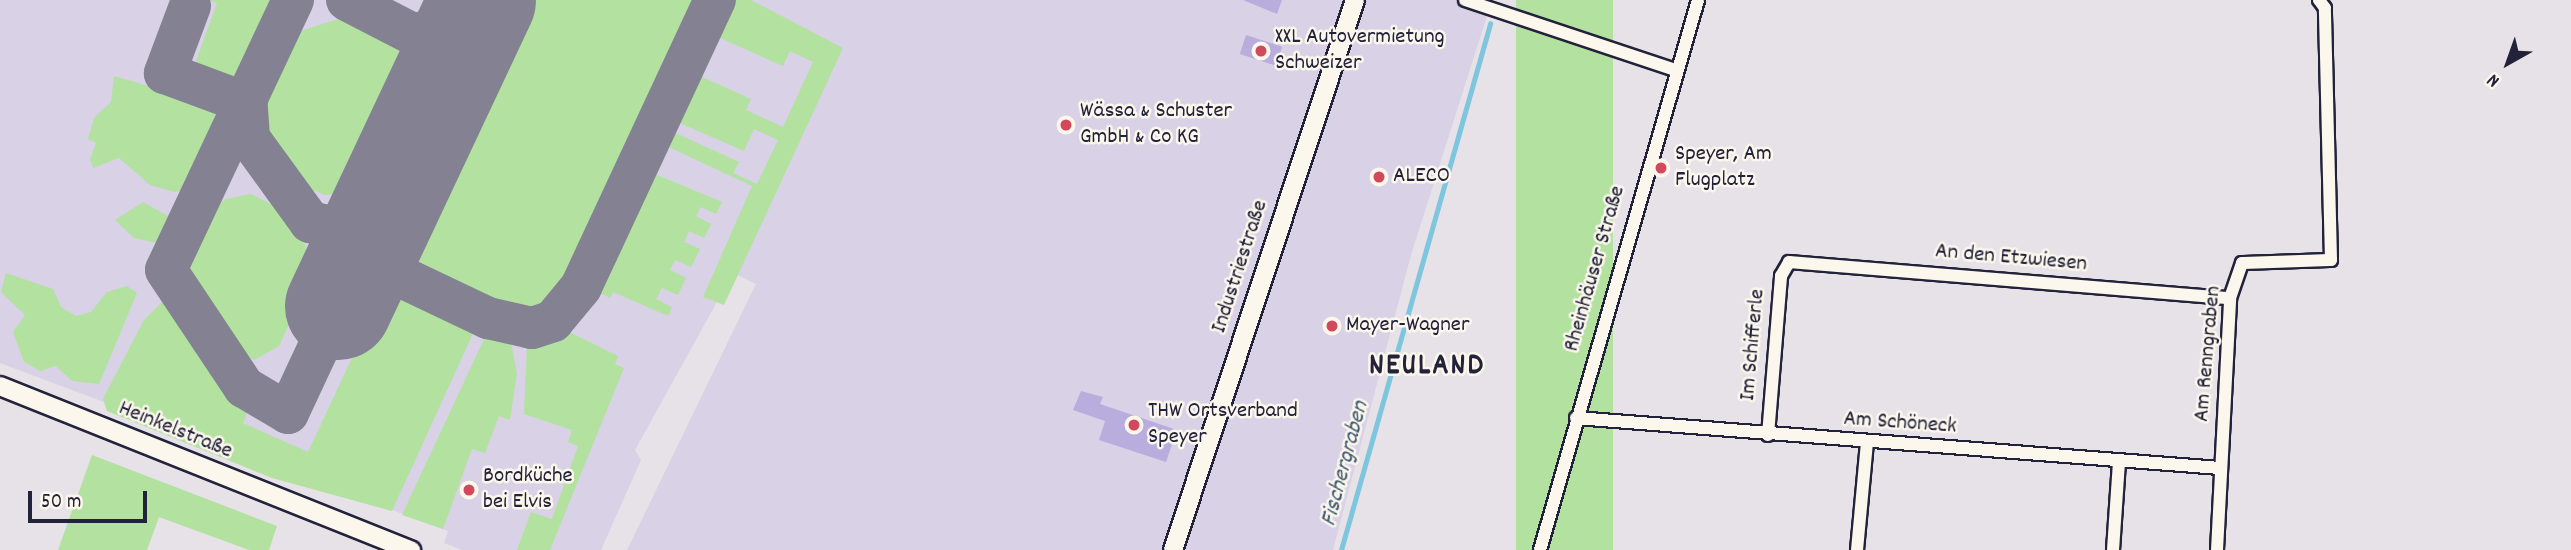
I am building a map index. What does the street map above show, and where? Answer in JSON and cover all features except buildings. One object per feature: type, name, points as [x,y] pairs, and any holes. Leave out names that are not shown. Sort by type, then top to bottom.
[{"type":"street","name":"Industriestraße","points":[[1173,550],[1354,0]]},
{"type":"street","points":[[1465,0],[1676,70]]},
{"type":"street","name":"Rheinhäuser Straße","points":[[1539,550],[1698,0]]},
{"type":"street","name":"Am Renngraben","points":[[2217,550],[2230,298],[2242,262],[2331,260],[2325,8],[2319,0]]},
{"type":"street","name":"An den Etzwiesen","points":[[1789,262],[2230,298]]},
{"type":"street","name":"Im Schifferle","points":[[1768,435],[1781,275],[1789,262]]},
{"type":"street","name":"Heinkelstraße","points":[[0,386],[411,550]]},
{"type":"street","name":"Am Schöneck","points":[[1576,418],[2220,468]]},
{"type":"street","points":[[1857,550],[1867,442]]},
{"type":"street","points":[[2113,550],[2119,462]]},
{"type":"shaded area","points":[[0,0],[1492,0],[1411,255],[1333,550],[627,550],[756,284],[733,273],[635,450],[641,460],[601,550],[462,550],[444,543],[448,531],[0,363]]},
{"type":"green space","points":[[209,0],[270,0],[275,9],[237,76],[213,76],[196,61],[217,3]]},
{"type":"green space","points":[[521,0],[705,0],[567,293],[548,311],[525,317],[419,272],[403,252]]},
{"type":"green space","points":[[724,0],[751,0],[843,48],[724,305],[703,297],[752,186],[658,142],[667,129],[739,162],[733,173],[757,184],[778,140],[754,129],[744,151],[675,121],[671,113],[691,72],[751,99],[746,110],[783,127],[813,62],[790,51],[783,66],[709,33]]},
{"type":"green space","points":[[1516,0],[1613,0],[1613,550],[1516,550]]},
{"type":"green space","points":[[345,17],[378,28],[397,45],[405,78],[357,180],[343,193],[325,195],[303,186],[290,169],[270,135],[265,102],[281,57],[303,30]]},
{"type":"green space","points":[[114,76],[213,105],[217,130],[189,189],[174,192],[150,185],[119,158],[93,168],[90,159],[96,143],[88,139],[94,118],[111,102]]},
{"type":"green space","points":[[645,170],[722,202],[716,214],[701,207],[696,216],[711,224],[704,238],[689,231],[684,242],[700,249],[691,267],[675,260],[670,270],[686,278],[678,295],[662,288],[656,299],[672,307],[668,316],[613,292],[610,298],[590,288]]},
{"type":"green space","points":[[251,194],[286,212],[303,237],[310,263],[309,281],[279,346],[254,360],[227,345],[195,296],[187,263],[213,209],[226,199]]},
{"type":"green space","points":[[143,202],[173,219],[162,244],[134,238],[115,220]]},
{"type":"green space","points":[[6,273],[53,289],[61,307],[76,316],[91,312],[107,292],[127,286],[137,293],[99,384],[72,381],[56,366],[40,371],[24,362],[13,332],[25,315],[1,292]]},
{"type":"green space","points":[[394,288],[463,314],[475,329],[392,511],[272,478],[107,411],[103,399],[144,320],[164,300],[180,312],[249,408],[243,423],[308,452],[380,298]]},
{"type":"green space","points":[[559,327],[618,356],[615,364],[624,368],[550,550],[517,550],[531,512],[552,519],[578,446],[568,442],[572,430],[524,414],[527,345]]},
{"type":"green space","points":[[495,332],[510,338],[517,373],[510,420],[499,416],[485,453],[472,449],[443,529],[402,515],[485,337]]},
{"type":"green space","points":[[92,455],[277,526],[269,550],[249,550],[159,517],[147,550],[58,550]]},
{"type":"waterway","name":"Fischergraben","points":[[1341,550],[1490,24]]},
{"type":"taxiway","points":[[293,0],[166,270],[244,387],[288,413],[338,306]]},
{"type":"taxiway","points":[[347,0],[426,41],[439,67],[435,100]]},
{"type":"taxiway","points":[[377,223],[373,250],[389,271],[488,318],[532,328],[553,321],[581,287],[715,0]]},
{"type":"taxiway","points":[[190,6],[165,73],[243,102]]},
{"type":"taxiway","points":[[417,33],[449,31],[476,13]]},
{"type":"taxiway","points":[[246,95],[249,138],[310,222],[348,231],[371,221],[386,204]]},
{"type":"runway","points":[[338,306],[482,0]]},
{"type":"place","name":"XXL Autovermietung Schweizer","points":[[1261,51]]},
{"type":"place","name":"Wässa & Schuster GmbH & Co KG","points":[[1066,125]]},
{"type":"place","name":"Speyer, Am Flugplatz","points":[[1661,168]]},
{"type":"place","name":"ALECO","points":[[1379,177]]},
{"type":"place","name":"Mayer-Wagner","points":[[1332,326]]},
{"type":"place","name":"THW Ortsverband Speyer","points":[[1134,425]]},
{"type":"place","name":"Bordküche bei Elvis","points":[[469,490]]},
{"type":"district","name":"NEULAND","points":[[1427,368]]}]
